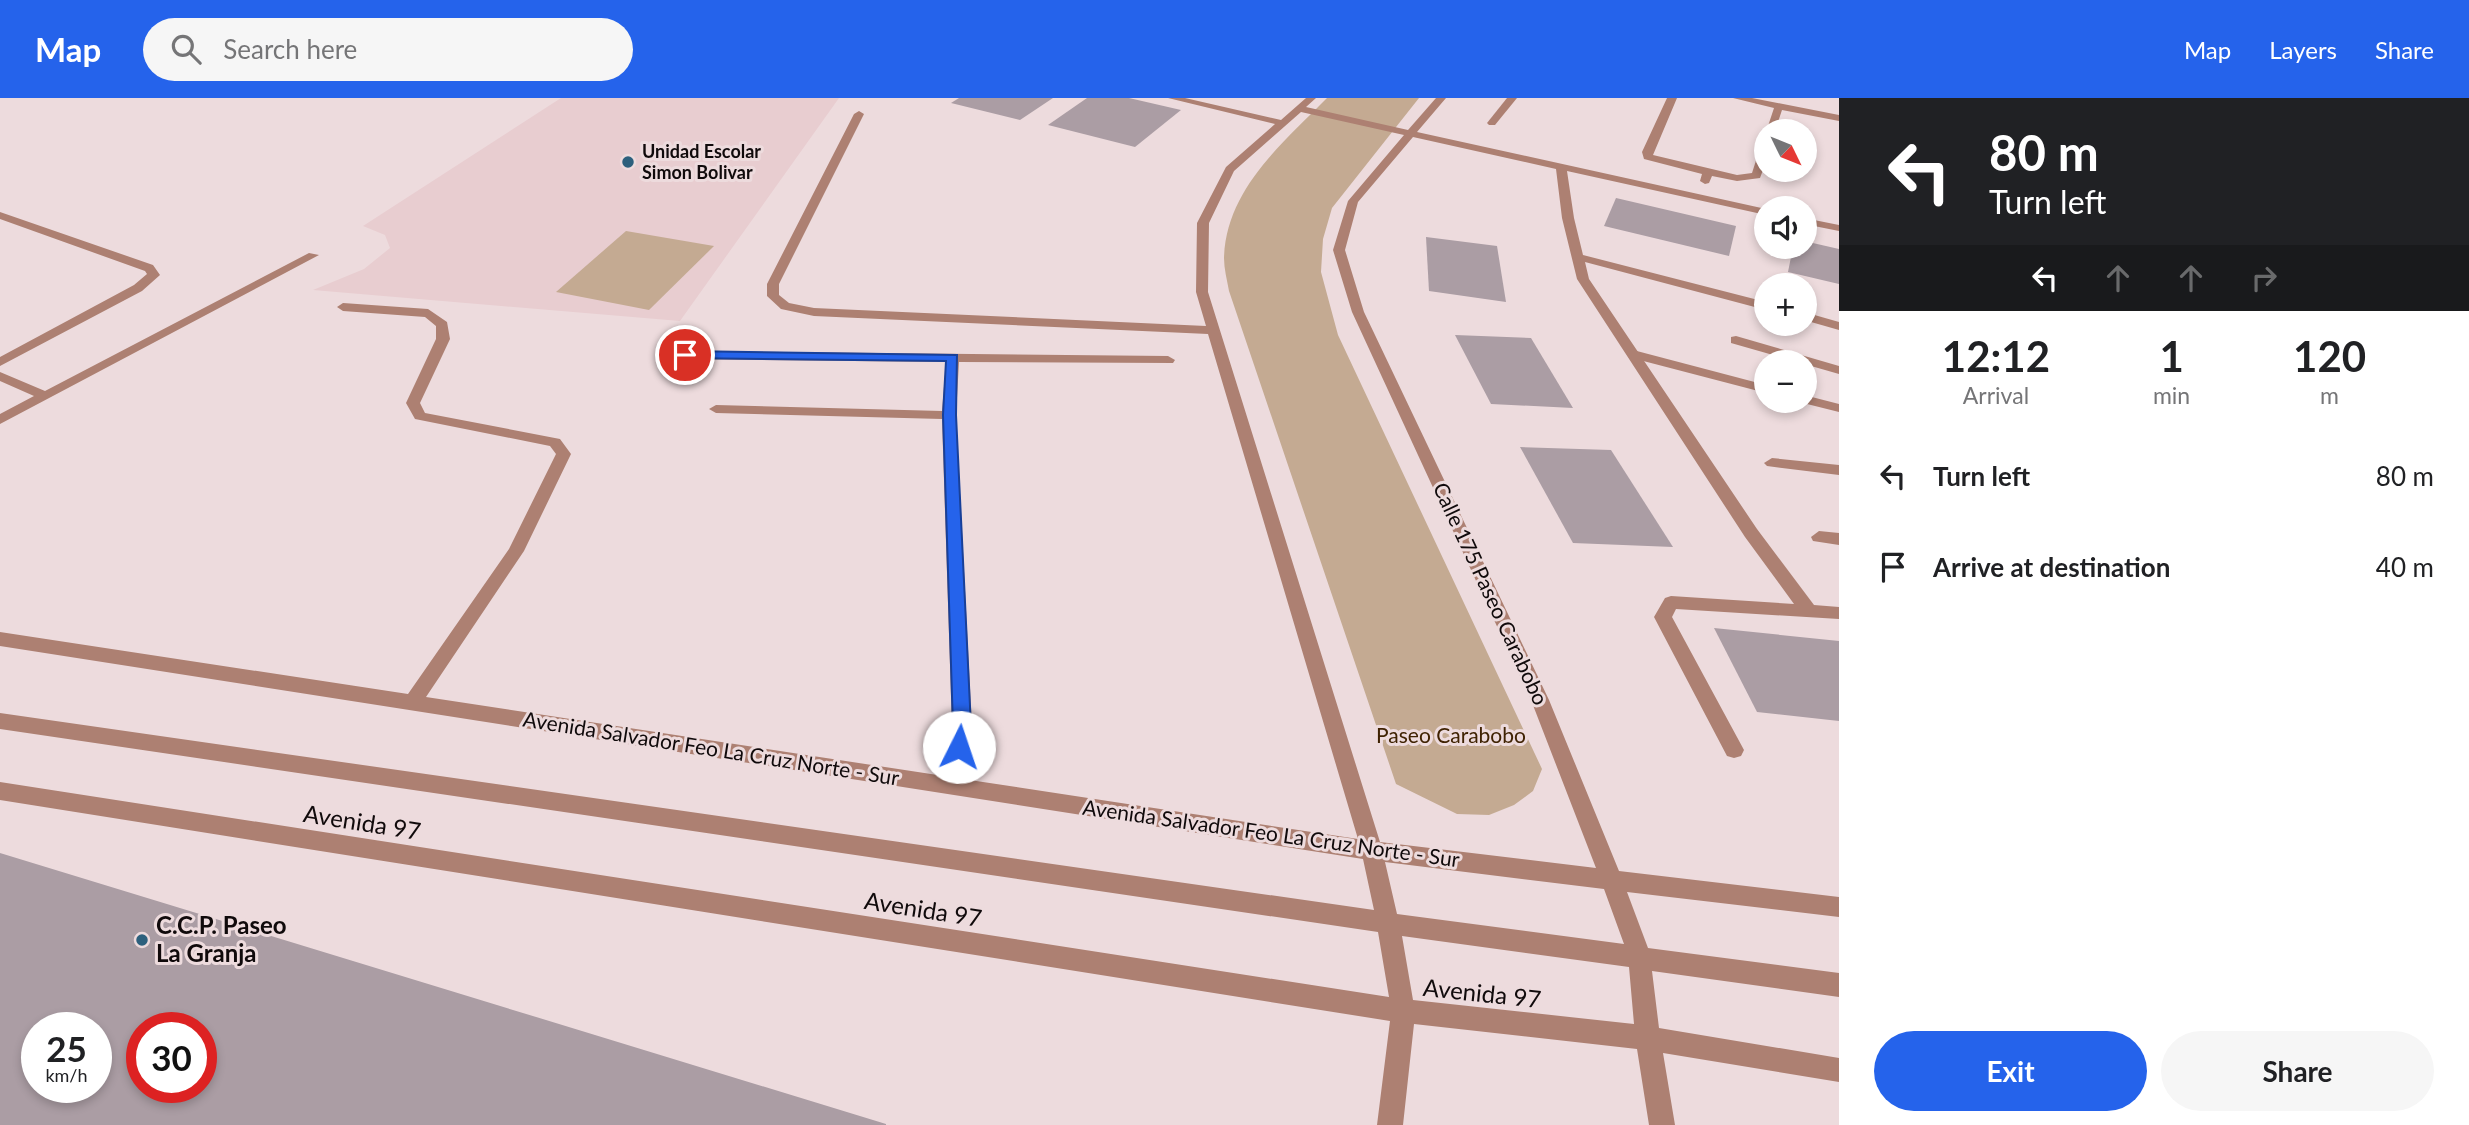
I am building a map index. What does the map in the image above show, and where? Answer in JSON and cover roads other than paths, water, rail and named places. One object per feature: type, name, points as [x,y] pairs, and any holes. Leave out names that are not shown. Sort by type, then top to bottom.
[{"type":"street","points":[[1173,98],[1283,123]]},
{"type":"street","name":"Calle 175 Paseo Carabobo","points":[[1441,98],[1353,201],[1339,250],[1358,312],[1540,700],[1611,878],[1639,956],[1648,1038],[1662,1125]]},
{"type":"street","points":[[1492,123],[1511,98]]},
{"type":"street","points":[[1672,98],[1647,152],[1648,157],[1707,173],[1737,178],[1754,176]]},
{"type":"street","points":[[1738,98],[1839,118]]},
{"type":"street","points":[[1390,1125],[1403,1011],[1388,923],[1372,851],[1202,292],[1203,223],[1230,169],[1305,103],[1411,134],[1754,209]]},
{"type":"street","points":[[1774,119],[1779,106]]},
{"type":"street","points":[[859,114],[772,284],[773,296],[785,306],[814,312],[932,319],[1213,330]]},
{"type":"street","points":[[1561,167],[1568,218],[1583,279],[1751,533],[1808,610]]},
{"type":"street","points":[[1704,198],[1707,173]]},
{"type":"street","points":[[0,215],[149,268],[155,275],[138,288],[0,362]]},
{"type":"street","points":[[1817,223],[1839,228]]},
{"type":"street","points":[[0,420],[313,255]]},
{"type":"street","points":[[1578,257],[1754,303]]},
{"type":"street","points":[[343,307],[428,313],[442,325],[443,339],[413,403],[420,416],[555,442],[564,454],[516,551],[413,702]]},
{"type":"street","points":[[1817,320],[1839,326]]},
{"type":"street","points":[[1736,340],[1839,370]]},
{"type":"street","points":[[1633,354],[1754,386]]},
{"type":"street","points":[[685,355],[1168,360]]},
{"type":"street","points":[[952,786],[962,727],[949,415],[953,358]]},
{"type":"street","points":[[0,376],[45,396]]},
{"type":"street","points":[[1817,402],[1839,408]]},
{"type":"street","points":[[716,409],[949,415]]},
{"type":"street","points":[[1772,463],[1839,470]]},
{"type":"street","points":[[1819,537],[1839,539]]},
{"type":"street","points":[[1734,750],[1663,617],[1671,602],[1839,613]]},
{"type":"street","name":"Avenida Salvador Feo La Cruz Norte - Sur","points":[[0,639],[1372,851],[1839,907]]},
{"type":"street","points":[[0,721],[1388,923],[1839,985]]},
{"type":"street","name":"Avenida 97","points":[[0,791],[1403,1011],[1648,1038],[1839,1070]]},
{"type":"place","name":"Unidad Escolar Simon Bolivar","points":[[628,162]]},
{"type":"place","name":"C.C.P. Paseo La Granja","points":[[142,940]]},
{"type":"park label","name":"Paseo Carabobo","points":[[1451,736]]}]
